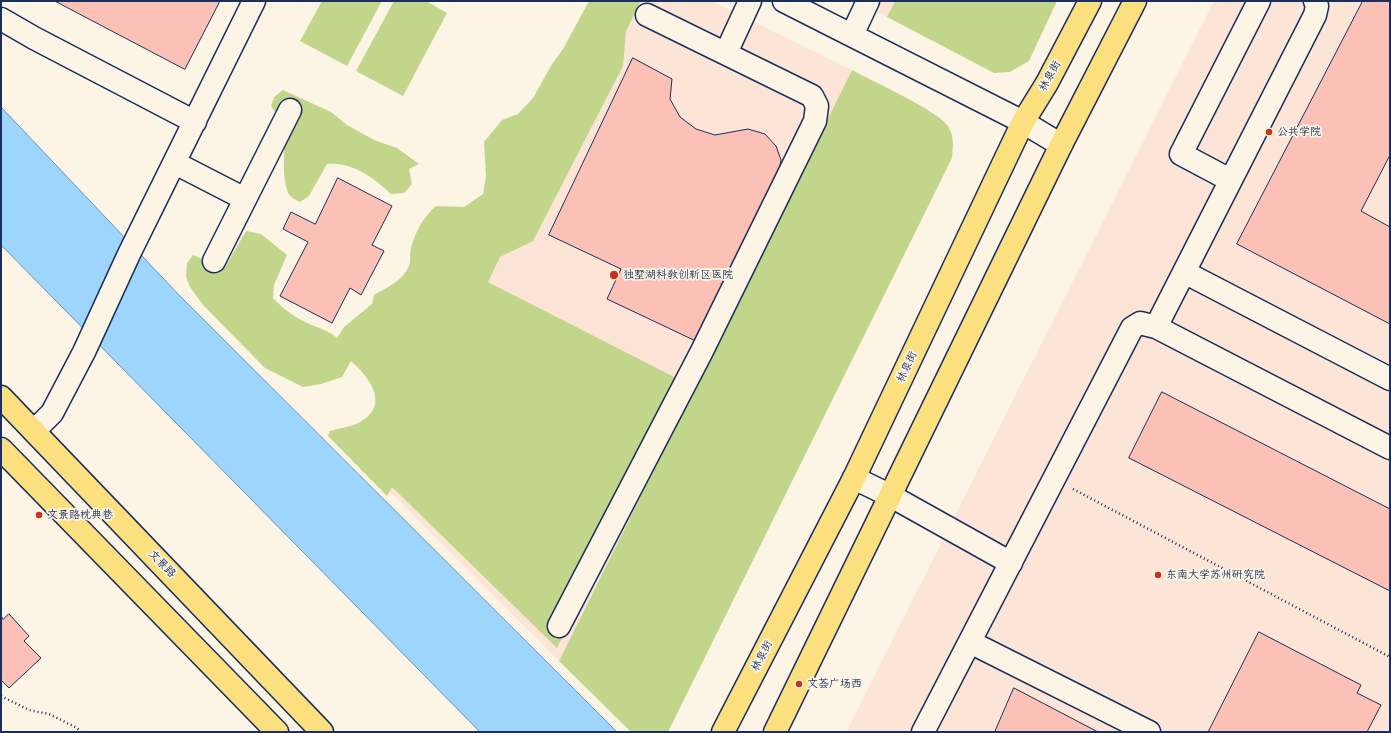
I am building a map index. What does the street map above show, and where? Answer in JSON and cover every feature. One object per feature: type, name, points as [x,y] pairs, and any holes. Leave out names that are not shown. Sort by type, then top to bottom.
[{"type":"main road","name":"林泉街","points":[[723,732],[854,478],[1023,122],[1048,83],[1090,1]]},
{"type":"main road","points":[[775,732],[1062,145],[1135,1]]},
{"type":"main road","name":"文景路","points":[[1,397],[322,732]]},
{"type":"main road","points":[[1,450],[277,732]]},
{"type":"street","points":[[34,431],[52,412],[84,352],[129,254],[254,1]]},
{"type":"street","points":[[726,53],[750,1]]},
{"type":"street","points":[[784,1],[1023,122],[1062,145]]},
{"type":"street","points":[[852,35],[868,1]]},
{"type":"street","points":[[1230,180],[1181,154],[1259,1]]},
{"type":"street","points":[[1156,327],[1315,15],[1317,6],[1315,1]]},
{"type":"street","points":[[559,626],[701,353],[814,122],[817,106],[812,96],[647,15]]},
{"type":"street","points":[[1,19],[34,38],[195,122]]},
{"type":"street","points":[[214,261],[290,110]]},
{"type":"street","points":[[175,163],[245,199]]},
{"type":"street","points":[[1184,272],[1390,379]]},
{"type":"street","points":[[923,732],[1132,328],[1140,323],[1156,327],[1390,448]]},
{"type":"street","points":[[854,478],[891,496],[1010,563]]},
{"type":"street","points":[[970,642],[1149,732]]},
{"type":"path","points":[[1054,479],[1390,657]]},
{"type":"path","points":[[1,696],[29,710],[49,714],[78,728],[81,732]]},
{"type":"shaded area","name":"独墅湖科教创新区医院","points":[[610,1],[712,1],[852,70],[559,661],[378,480]]},
{"type":"shaded area","points":[[856,1],[895,1],[887,17]]},
{"type":"shaded area","name":"东南大学苏州研究院","points":[[1214,1],[1390,1],[1390,732],[846,732]]},
{"type":"green space","points":[[322,1],[382,1],[347,66],[300,41]]},
{"type":"green space","points":[[394,1],[426,1],[447,13],[403,96],[356,71]]},
{"type":"green space","points":[[589,1],[641,1],[626,31],[623,66],[533,241],[500,257],[488,282],[688,384],[557,648],[392,487],[387,496],[328,436],[330,431],[357,424],[369,415],[374,408],[376,399],[374,391],[364,375],[351,361],[342,377],[321,384],[303,387],[265,368],[203,305],[190,287],[186,277],[187,263],[193,255],[208,261],[215,269],[225,267],[246,231],[261,234],[287,255],[274,285],[273,298],[296,317],[328,332],[337,338],[344,327],[372,304],[374,295],[393,284],[405,273],[410,263],[410,251],[420,225],[436,206],[464,207],[483,194],[486,176],[484,142],[502,120],[518,114],[533,98],[552,64],[563,49]]},
{"type":"green space","points":[[895,1],[1057,1],[1029,61],[1010,72],[994,73],[887,17]]},
{"type":"green space","points":[[852,70],[918,104],[941,119],[950,129],[953,141],[952,158],[668,732],[631,732],[559,661]]},
{"type":"green space","points":[[283,90],[331,112],[347,125],[374,140],[397,148],[419,164],[409,169],[412,184],[404,193],[391,194],[370,177],[354,168],[337,164],[327,164],[309,196],[300,202],[292,198],[287,190],[284,170],[284,147],[288,101],[275,112],[271,106],[274,97]]},
{"type":"water","points":[[1,107],[179,295],[617,732],[480,732],[1,245]]},
{"type":"building","points":[[55,1],[220,1],[185,69]]},
{"type":"building","points":[[1363,1],[1390,1],[1390,155],[1361,211],[1390,227],[1390,324],[1237,244]]},
{"type":"building","points":[[633,58],[672,79],[670,99],[680,117],[696,129],[715,135],[748,129],[765,134],[776,146],[781,160],[778,175],[700,343],[607,299],[621,269],[549,235]]},
{"type":"building","points":[[338,178],[392,206],[372,245],[384,251],[361,295],[350,288],[332,323],[280,296],[308,242],[283,229],[291,212],[315,224]]},
{"type":"building","points":[[1162,392],[1390,509],[1390,591],[1129,458]]},
{"type":"building","points":[[9,614],[29,636],[24,641],[41,658],[9,688],[1,680],[1,616],[3,619]]},
{"type":"building","points":[[1259,632],[1361,685],[1357,693],[1381,705],[1367,732],[1209,731]]},
{"type":"building","points":[[1014,688],[1098,732],[995,732]]},
{"type":"place","name":"公共学院","points":[[1269,132]]},
{"type":"place","name":"独墅湖科教创新区医院","points":[[614,275]]},
{"type":"place","name":"文景路枕典巷","points":[[39,515]]},
{"type":"place","name":"东南大学苏州研究院","points":[[1158,575]]},
{"type":"place","name":"文荟广场西","points":[[799,684]]}]
